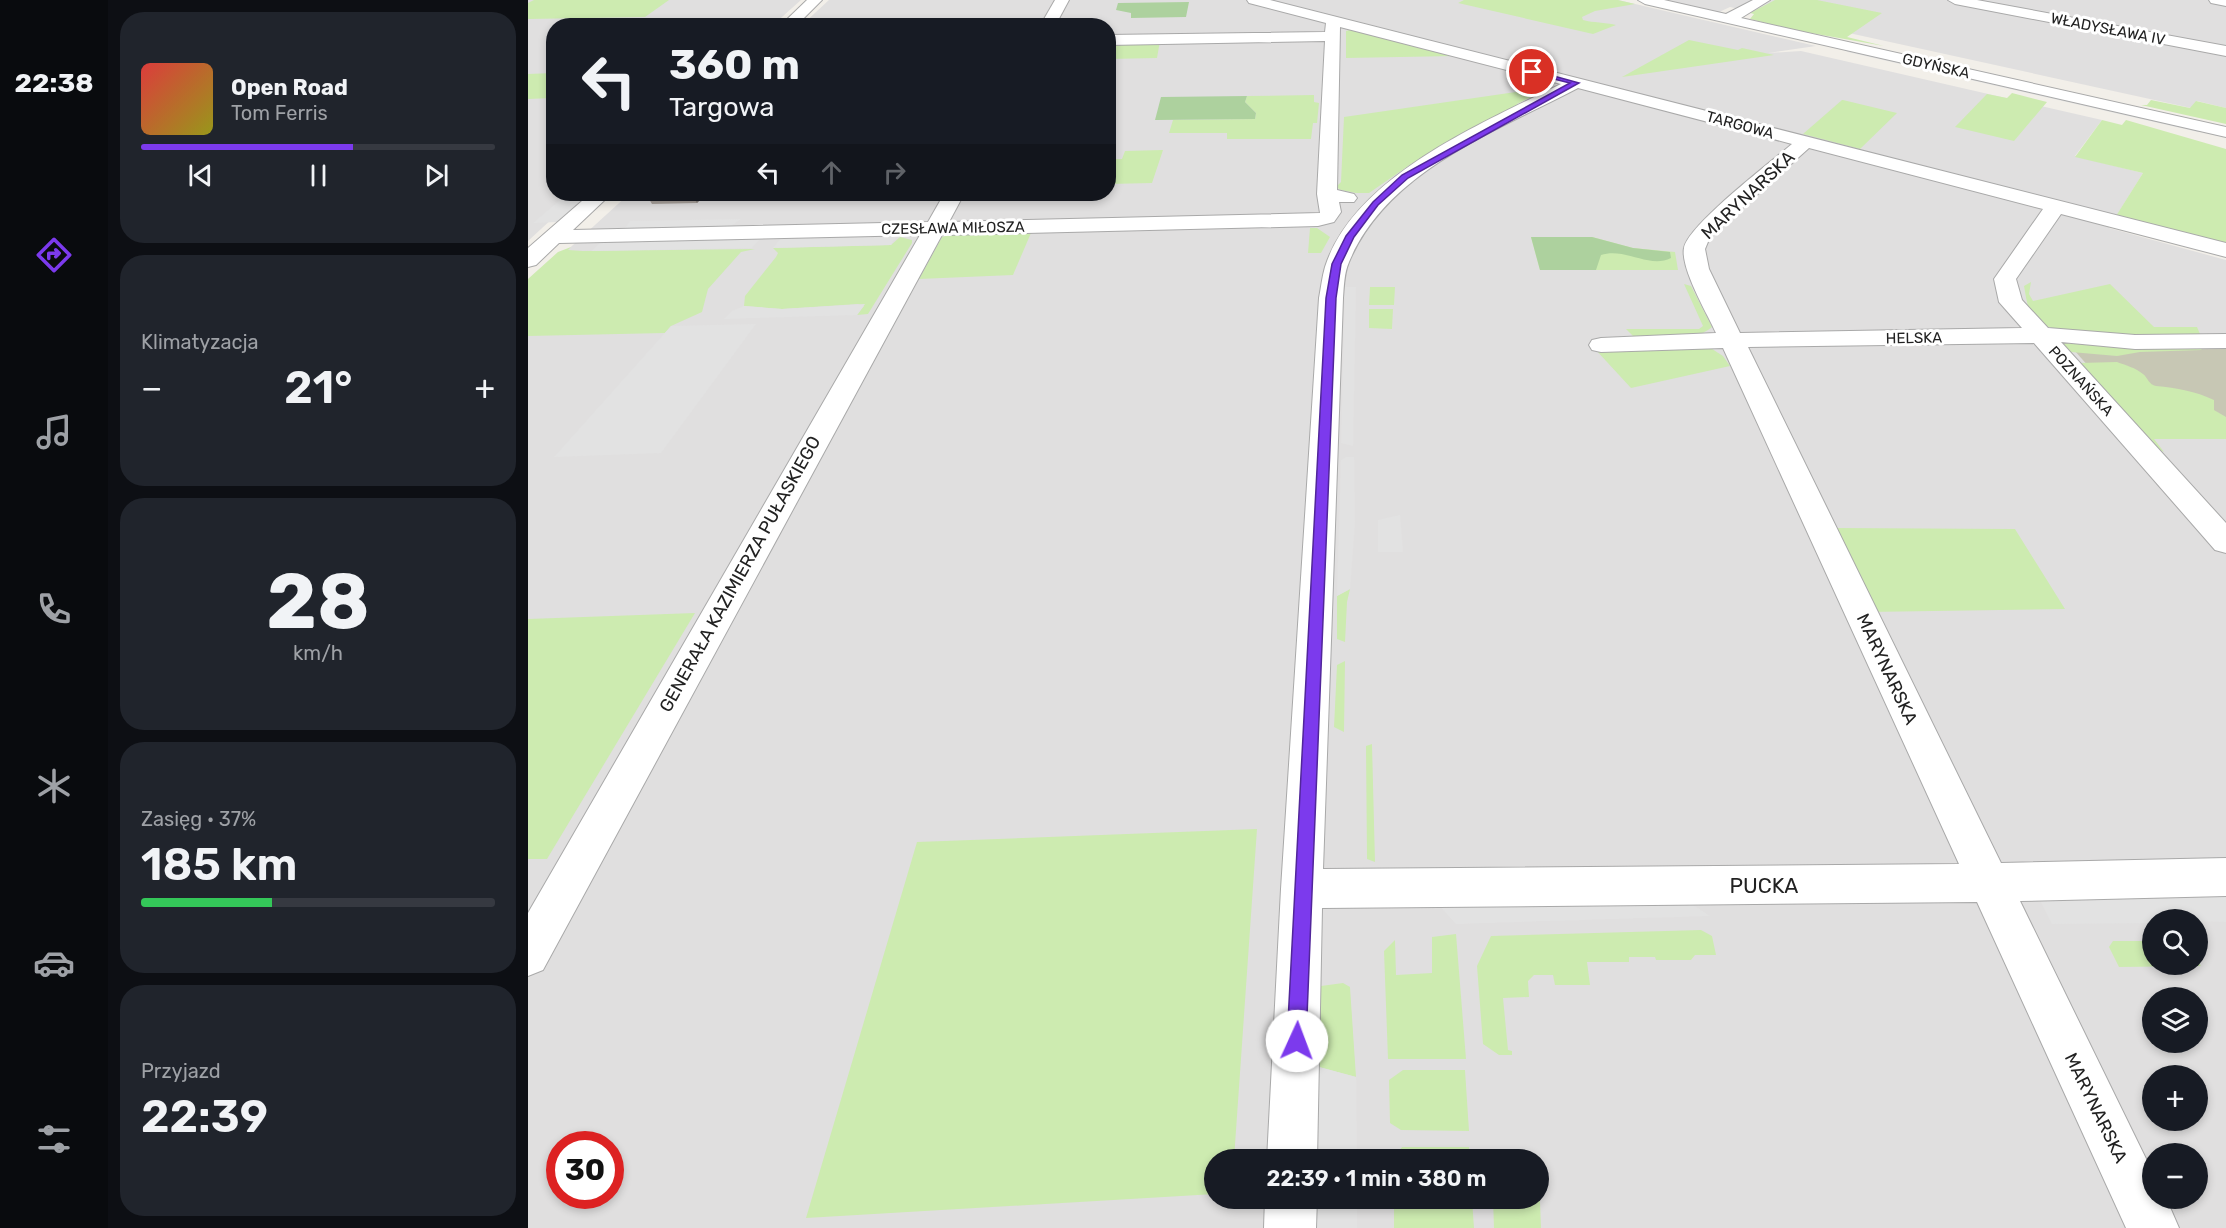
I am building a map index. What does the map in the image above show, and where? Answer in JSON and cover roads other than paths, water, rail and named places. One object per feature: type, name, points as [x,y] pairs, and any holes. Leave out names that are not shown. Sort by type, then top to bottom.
[{"type":"street","points":[[796,18],[815,0]]},
{"type":"street","points":[[1052,18],[1062,0]]},
{"type":"street","name":"TARGOWA","points":[[1254,0],[1333,28],[1576,83],[2226,250]]},
{"type":"street","name":"GDYŃSKA","points":[[1645,0],[2226,132]]},
{"type":"street","points":[[1728,19],[1763,0]]},
{"type":"street","name":"WŁADYSŁAWA IV","points":[[1955,0],[2226,51]]},
{"type":"street","points":[[2216,0],[2226,2]]},
{"type":"street","points":[[1116,40],[1333,28],[1327,194],[1376,203]]},
{"type":"street","points":[[1292,1149],[1302,889],[1331,298],[1336,264],[1350,236],[1376,203],[1405,176],[1576,83]]},
{"type":"street","name":"MARYNARSKA","points":[[1805,142],[1701,234],[1694,249],[1698,269],[2153,1228]]},
{"type":"street","name":"CZESŁAWA MIŁOSZA","points":[[553,237],[1318,220],[1327,218],[1331,212],[1327,194]]},
{"type":"street","points":[[528,260],[593,201]]},
{"type":"street","name":"GENERAŁA KAZIMIERZA PUŁASKIEGO","points":[[528,955],[950,201]]},
{"type":"street","name":"POZNAŃSKA","points":[[2055,207],[2005,279],[2011,302],[2226,542]]},
{"type":"street","name":"HELSKA","points":[[1601,345],[1733,340],[2067,335],[2135,342],[2226,341]]},
{"type":"street","name":"PUCKA","points":[[1302,889],[1988,883],[2226,877]]},
{"type":"street","points":[[1290,1228],[1291,1209]]}]
